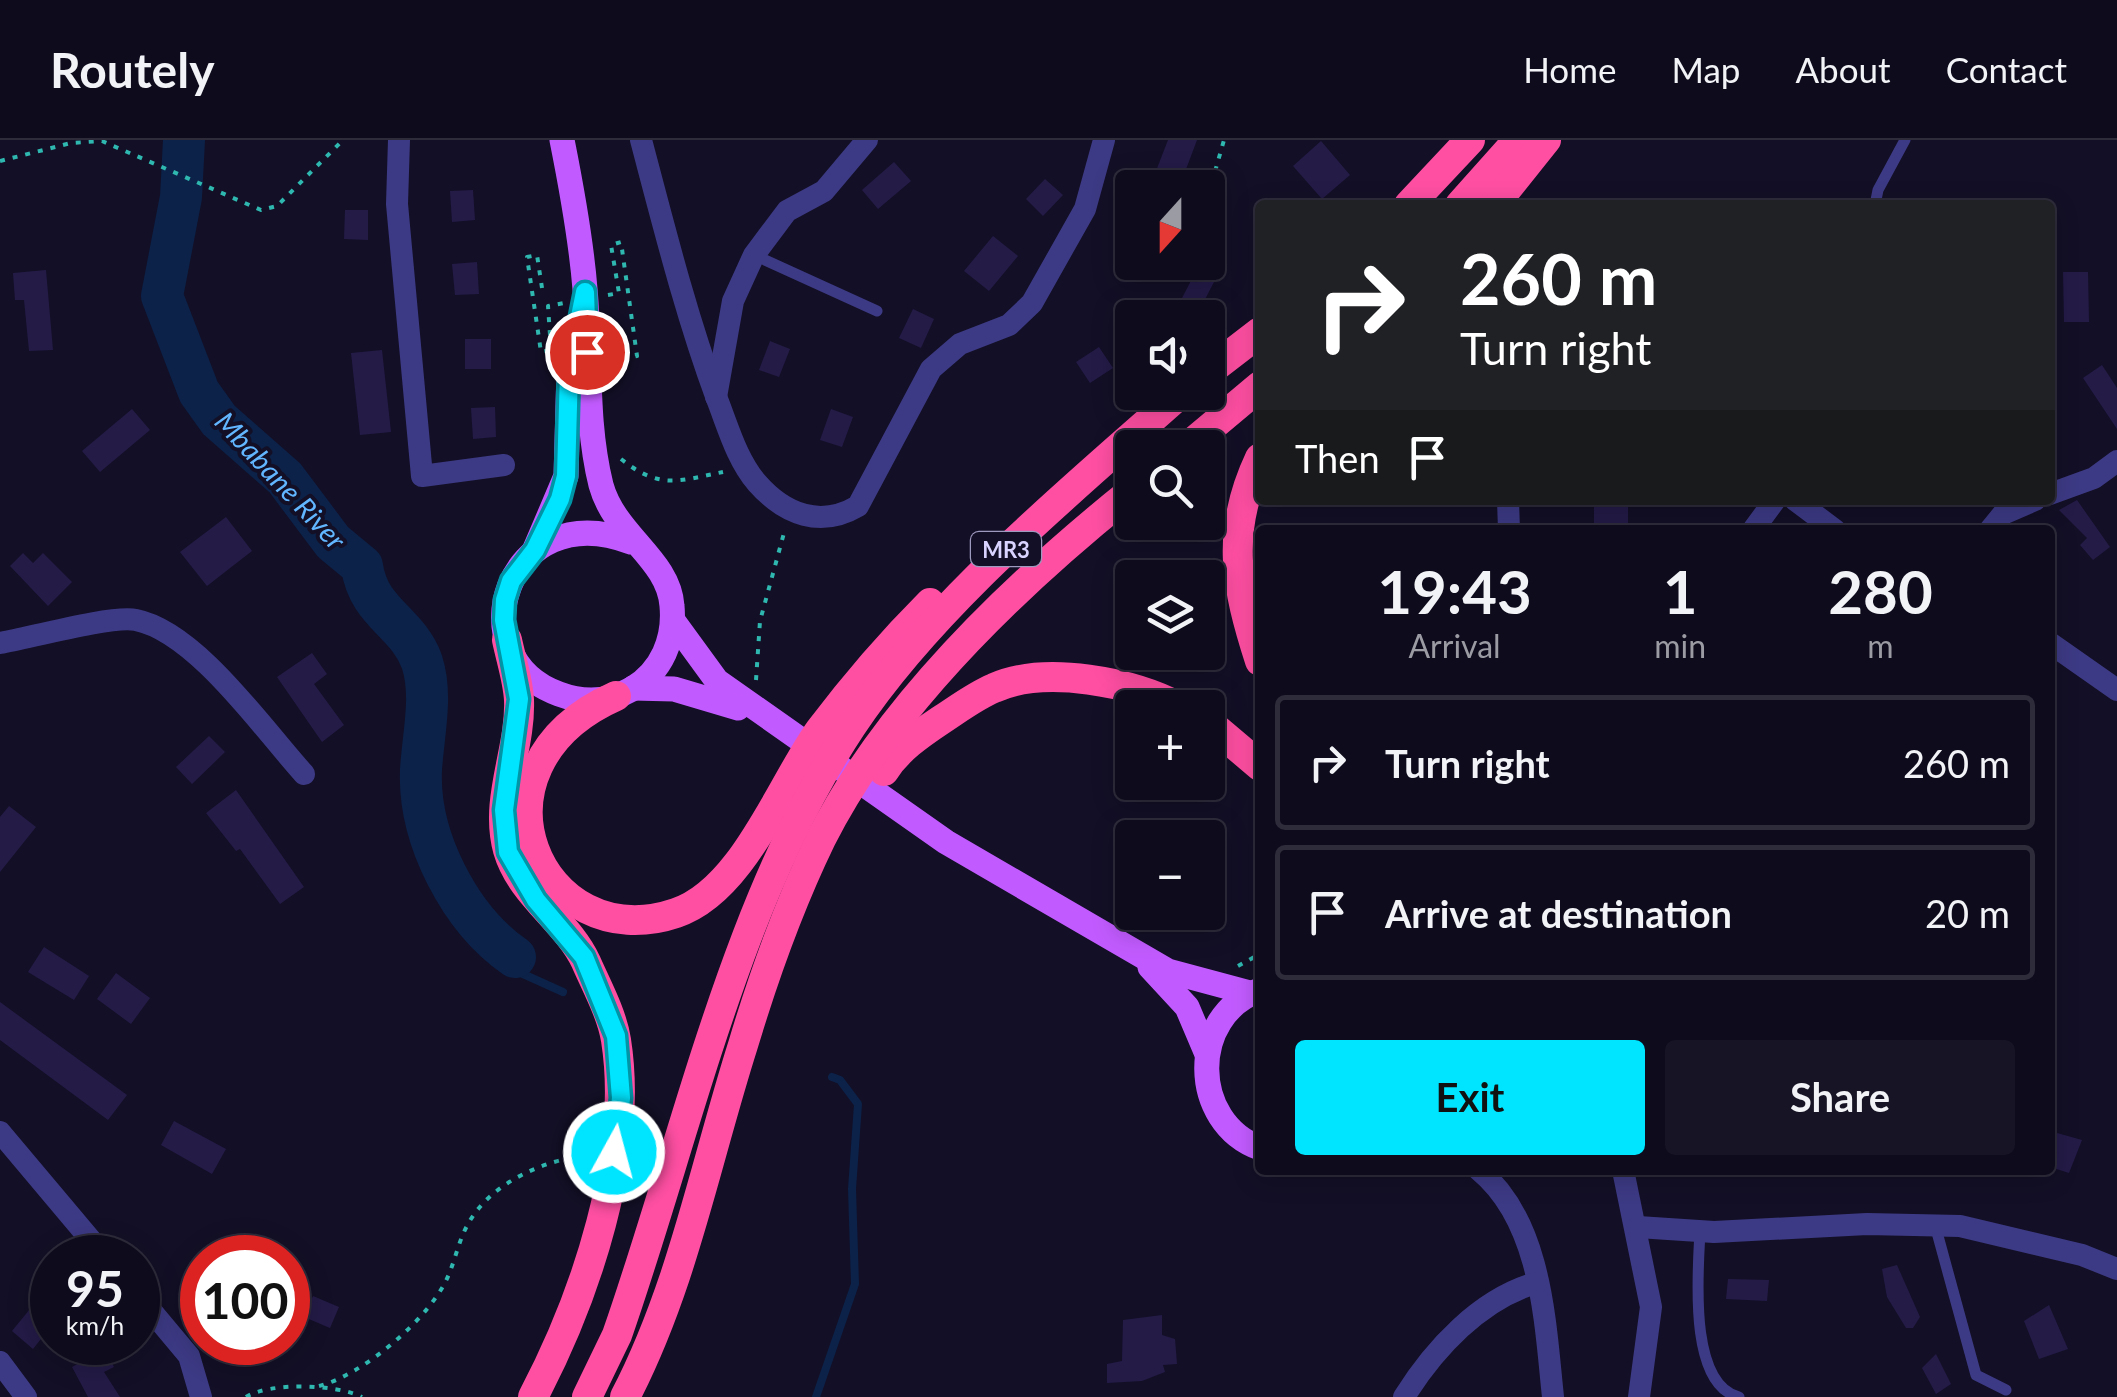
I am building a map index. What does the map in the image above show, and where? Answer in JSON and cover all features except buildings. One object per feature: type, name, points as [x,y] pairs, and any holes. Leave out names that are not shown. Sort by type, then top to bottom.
[{"type":"highway","points":[[1414,200],[1470,140]]},
{"type":"highway","points":[[1464,200],[1518,140]]},
{"type":"highway","points":[[1499,200],[1522,176],[1546,140]]},
{"type":"highway","points":[[1225,359],[1255,336]]},
{"type":"highway","points":[[1207,430],[1255,390]]},
{"type":"highway","points":[[624,692],[566,724],[542,751],[529,785],[527,815],[543,867],[558,888],[586,908],[616,918],[648,919],[678,913],[731,870],[757,835],[820,731],[894,639],[1014,518],[1157,410]]},
{"type":"highway","name":"MR3","points":[[587,1397],[618,1335],[744,950],[803,812],[852,726],[903,661],[1017,538],[1161,410]]},
{"type":"highway","points":[[1255,471],[1239,513],[1236,550],[1243,608],[1255,645]]},
{"type":"highway","name":"MR3","points":[[878,763],[942,668],[999,606],[1115,506]]},
{"type":"highway","points":[[507,640],[519,699],[504,810],[508,852],[536,900],[584,957],[616,1036],[621,1098],[610,1186],[577,1297],[534,1397]]},
{"type":"highway","points":[[625,1397],[656,1339],[702,1198],[741,1049],[773,953],[832,837],[878,763],[996,686],[1080,679],[1137,690]]},
{"type":"highway","points":[[1225,736],[1255,762]]},
{"type":"main road","points":[[562,140],[585,292],[593,441],[602,488],[631,542],[664,576],[674,622],[717,681],[770,722],[946,842],[1122,946],[1168,971],[1255,992]]},
{"type":"main road","points":[[585,292],[569,371],[566,476],[535,550],[511,581],[504,620],[507,640],[531,678],[550,690],[593,700],[624,692],[674,689],[715,698],[770,722]]},
{"type":"main road","points":[[535,550],[557,537],[582,531],[608,533],[631,542]]},
{"type":"main road","points":[[624,692],[662,660],[674,622]]},
{"type":"main road","points":[[1122,946],[1162,977],[1187,1007],[1206,1054],[1206,1075],[1220,1116],[1234,1132],[1255,1145]]},
{"type":"main road","points":[[1206,1054],[1222,1019],[1255,992]]},
{"type":"street","points":[[399,140],[398,204],[422,476],[504,466]]},
{"type":"street","points":[[641,140],[716,397],[735,446],[751,474],[794,512],[816,520],[839,517],[858,506],[931,369],[960,344],[1022,315],[1084,208],[1104,140]]},
{"type":"street","points":[[716,397],[733,301],[754,254],[787,211],[824,191],[867,140]]},
{"type":"street","points":[[2055,492],[2094,478],[2117,461]]},
{"type":"street","points":[[1801,505],[1828,525]]},
{"type":"street","points":[[1994,525],[2003,514],[2024,505]]},
{"type":"street","points":[[0,644],[132,619],[162,629],[193,652],[304,774]]},
{"type":"street","points":[[2055,647],[2117,690]]},
{"type":"street","points":[[0,1132],[87,1235]]},
{"type":"street","points":[[1483,1175],[1512,1211],[1528,1243],[1553,1397]]},
{"type":"street","points":[[1625,1175],[1651,1307],[1638,1397]]},
{"type":"street","points":[[1638,1227],[1700,1231],[1960,1226],[2064,1251],[2117,1269]]},
{"type":"street","points":[[1404,1397],[1458,1330],[1497,1299],[1536,1282]]},
{"type":"street","points":[[160,1321],[189,1356],[201,1397]]},
{"type":"street","points":[[0,1362],[26,1397]]},
{"type":"lane","points":[[1875,200],[1905,140]]},
{"type":"lane","points":[[754,254],[877,311]]},
{"type":"lane","points":[[1935,1225],[1976,1375],[2006,1390]]},
{"type":"lane","points":[[1700,1231],[1697,1289],[1709,1374],[1729,1394],[1739,1397]]},
{"type":"path","points":[[0,161],[71,143],[102,141],[261,210],[278,206],[343,140]]},
{"type":"path","points":[[1215,170],[1224,140]]},
{"type":"path","points":[[606,362],[637,356],[621,242],[612,245],[619,292]]},
{"type":"path","points":[[542,288],[537,255],[528,257],[541,352],[550,351],[548,306]]},
{"type":"path","points":[[621,459],[643,476],[684,483],[727,472],[751,474]]},
{"type":"path","points":[[760,689],[754,675],[760,621],[778,547],[794,512]]},
{"type":"path","points":[[246,1397],[319,1386],[364,1368],[426,1307],[449,1276],[469,1220],[505,1187],[557,1158],[614,1152]]},
{"type":"path","points":[[319,1386],[343,1388],[362,1397]]},
{"type":"waterway","name":"Mbabane River","points":[[184,140],[181,197],[162,296],[199,392],[219,420],[285,478],[333,542],[362,566],[372,595],[416,648],[427,688],[422,796],[435,849],[460,899],[495,941],[515,957]]},
{"type":"waterway","points":[[515,957],[523,974],[563,992]]},
{"type":"waterway","points":[[816,1397],[855,1284],[852,1189],[858,1104],[840,1080],[832,1077]]},
{"type":"route","points":[[587,352],[585,292],[569,371],[566,476],[560,499],[535,550],[521,564],[505,600],[504,620],[519,699],[504,810],[508,852],[536,900],[584,957],[616,1036],[621,1098],[614,1152]]}]
